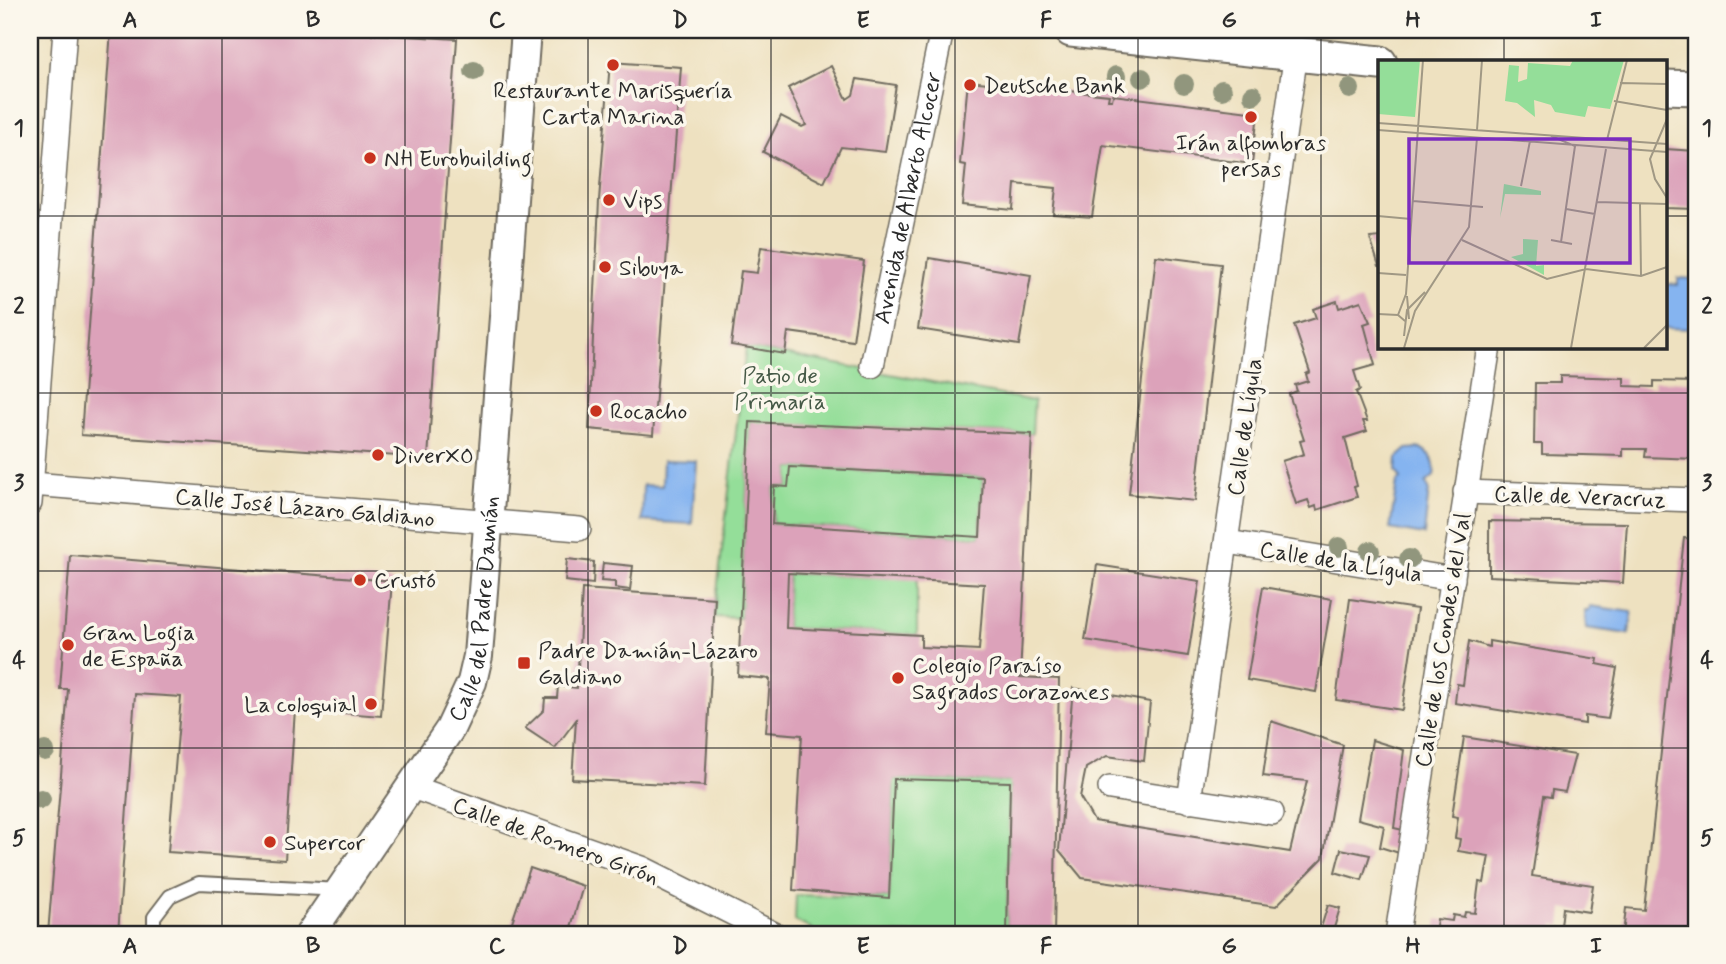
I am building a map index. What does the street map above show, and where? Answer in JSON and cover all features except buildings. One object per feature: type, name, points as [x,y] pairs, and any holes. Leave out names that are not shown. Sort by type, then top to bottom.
[{"type":"main road","points":[[1071,30],[1378,63]]},
{"type":"main road","points":[[1666,87],[1696,88]]},
{"type":"street","points":[[31,493],[65,30]]},
{"type":"street","name":"Calle del Padre Damián","points":[[310,934],[450,729],[472,682],[478,656],[526,30]]},
{"type":"street","name":"Avenida de Alberto Alcocer","points":[[872,366],[942,30]]},
{"type":"street","points":[[1258,30],[1296,53]]},
{"type":"street","name":"Calle de Lígula","points":[[1189,801],[1296,53]]},
{"type":"street","name":"Calle de los Condes del Val","points":[[1396,934],[1489,348]]},
{"type":"street","name":"Calle de Veracruz","points":[[1465,492],[1696,500]]},
{"type":"street","name":"Calle José Lázaro Galdiano","points":[[31,493],[579,529]]},
{"type":"street","name":"Calle de la Lígula","points":[[1228,542],[1453,579]]},
{"type":"street","name":"Calle de Romero Girón","points":[[412,787],[642,868],[774,934]]},
{"type":"street","points":[[1110,788],[1272,813]]},
{"type":"lane","points":[[154,934],[154,917],[170,896],[200,883],[341,890]]},
{"type":"green space","name":"Patio de Primaria","points":[[746,347],[1034,401],[1032,434],[750,423],[741,618],[714,617]]},
{"type":"green space","points":[[790,467],[983,477],[980,537],[772,524],[774,486],[788,487]]},
{"type":"green space","points":[[788,573],[917,579],[917,635],[786,628]]},
{"type":"green space","points":[[894,779],[1010,782],[1007,934],[821,934],[795,921],[796,895],[889,898]]},
{"type":"water","points":[[1678,278],[1695,279],[1694,329],[1666,328],[1666,284],[1678,285]]},
{"type":"water","points":[[1420,448],[1430,456],[1434,467],[1434,476],[1426,483],[1429,489],[1424,535],[1390,529],[1397,482],[1401,479],[1396,471],[1397,458],[1407,449]]},
{"type":"water","points":[[663,460],[696,461],[692,524],[642,521],[643,485],[662,486]]},
{"type":"water","points":[[1590,606],[1632,612],[1629,634],[1586,628],[1585,611],[1589,611]]},
{"type":"place","name":"Restaurante Marisquería Carta Marina","points":[[613,65]]},
{"type":"place","name":"Deutsche Bank","points":[[970,85]]},
{"type":"place","name":"Irán alfombras persas","points":[[1251,117]]},
{"type":"place","name":"NH Eurobuilding","points":[[370,158]]},
{"type":"place","name":"Vips","points":[[609,200]]},
{"type":"place","name":"Sibuya","points":[[605,267]]},
{"type":"place","name":"Rocacho","points":[[596,411]]},
{"type":"place","name":"DiverXO","points":[[378,455]]},
{"type":"place","name":"Crustó","points":[[360,580]]},
{"type":"place","name":"Gran Logia de España","points":[[68,645]]},
{"type":"place","name":"Padre Damián-Lázaro Galdiano","points":[[524,663]]},
{"type":"place","name":"Colegio Paraíso Sagrados Corazones","points":[[898,678]]},
{"type":"place","name":"La coloquial","points":[[371,704]]},
{"type":"place","name":"Supercor","points":[[270,842]]}]
